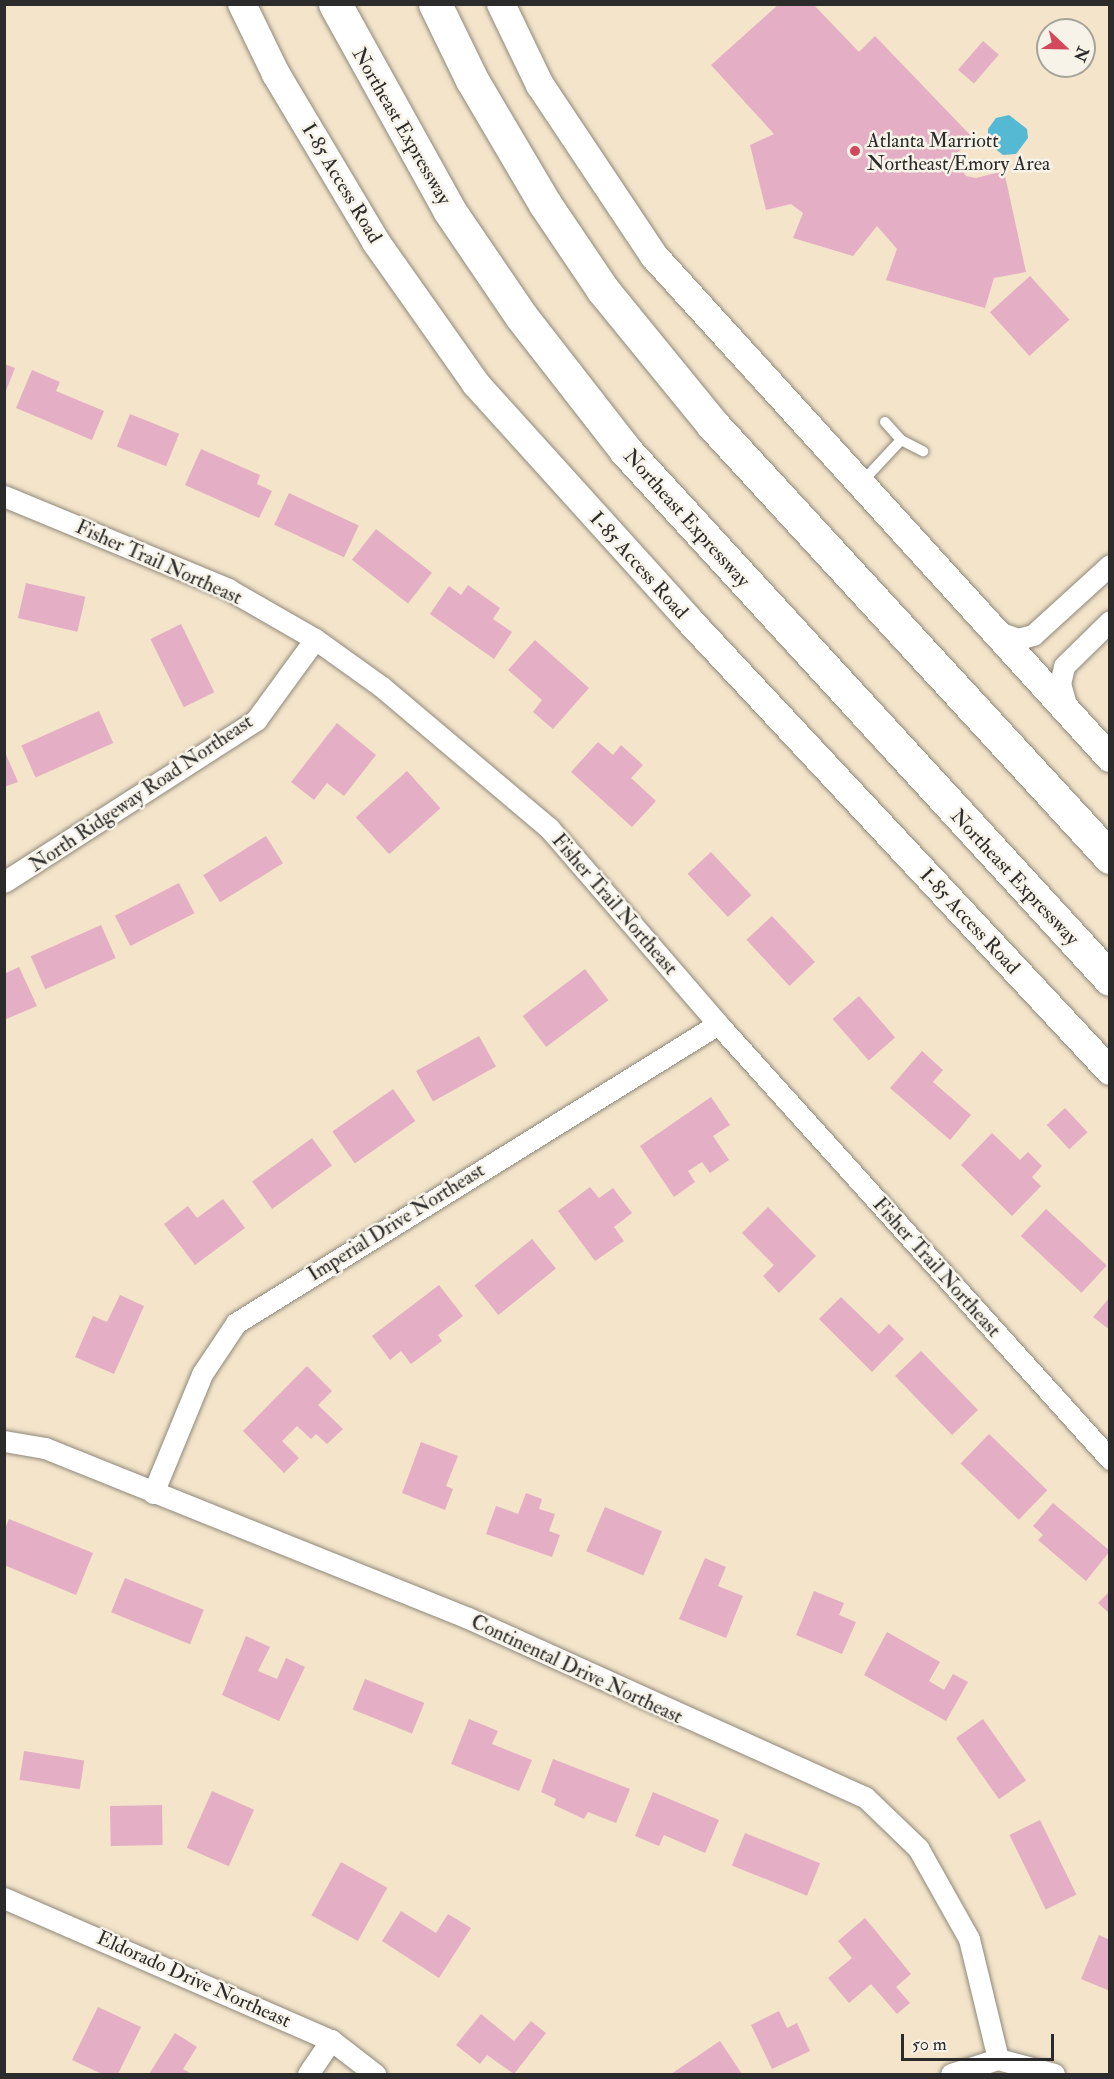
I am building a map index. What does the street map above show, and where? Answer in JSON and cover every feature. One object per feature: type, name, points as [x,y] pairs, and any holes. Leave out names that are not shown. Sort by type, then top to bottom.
[{"type":"highway","name":"Northeast Expressway","points":[[335,4],[449,210],[521,316],[626,451],[1110,979]]},
{"type":"highway","points":[[435,4],[472,80],[545,204],[603,290],[713,424],[1110,857]]},
{"type":"main road","name":"I-85 Access Road","points":[[242,4],[276,74],[376,242],[476,384],[688,619],[1110,1071]]},
{"type":"main road","points":[[501,4],[540,85],[654,256],[1110,758]]},
{"type":"street","name":"Fisher Trail Northeast","points":[[4,496],[228,589],[315,639],[382,687],[549,828],[718,1024],[1110,1459]]},
{"type":"street","points":[[993,629],[1018,639],[1033,635],[1110,565]]},
{"type":"street","points":[[1070,714],[1060,684],[1064,666],[1110,621]]},
{"type":"street","name":"North Ridgeway Road Northeast","points":[[4,882],[255,720],[315,639]]},
{"type":"street","name":"Imperial Drive Northeast","points":[[153,1493],[202,1374],[236,1323],[718,1024]]},
{"type":"street","name":"Continental Drive Northeast","points":[[4,1441],[45,1449],[468,1618],[865,1797],[918,1848],[969,1939],[998,2059]]},
{"type":"street","name":"Eldorado Drive Northeast","points":[[4,1898],[331,2040],[375,2074]]},
{"type":"street","points":[[309,2074],[331,2040]]},
{"type":"street","points":[[951,2074],[998,2059],[1054,2074]]},
{"type":"lane","points":[[885,423],[901,440],[923,451]]},
{"type":"lane","points":[[860,484],[901,440]]},
{"type":"water","points":[[1009,115],[1027,129],[1028,138],[1016,154],[1003,155],[988,143],[988,129],[996,118]]},
{"type":"building","name":"Atlanta Marriott Northeast/Emory Area","points":[[779,4],[813,4],[859,52],[875,36],[974,139],[952,157],[966,176],[976,178],[1004,171],[1026,272],[994,278],[985,308],[886,280],[897,249],[877,226],[853,256],[793,238],[803,213],[791,204],[766,210],[750,145],[774,134],[711,65]]},
{"type":"building","points":[[983,41],[999,55],[974,83],[958,70]]},
{"type":"building","points":[[1030,276],[1069,320],[1029,356],[990,312]]},
{"type":"building","points":[[4,364],[15,368],[5,393],[4,393]]},
{"type":"building","points":[[32,370],[60,382],[56,391],[104,411],[92,440],[16,408]]},
{"type":"building","points":[[130,414],[179,434],[166,466],[117,446]]},
{"type":"building","points":[[201,449],[260,475],[257,484],[272,491],[259,518],[185,485]]},
{"type":"building","points":[[289,493],[359,526],[344,557],[274,525]]},
{"type":"building","points":[[376,529],[432,573],[408,603],[352,560]]},
{"type":"building","points":[[26,583],[85,597],[77,632],[18,618]]},
{"type":"building","points":[[468,585],[500,608],[493,619],[512,632],[494,659],[430,614],[449,586],[461,595]]},
{"type":"building","points":[[181,624],[214,692],[184,707],[150,639]]},
{"type":"building","points":[[535,640],[589,688],[553,729],[533,712],[542,700],[508,670]]},
{"type":"building","points":[[99,711],[113,743],[36,778],[21,746]]},
{"type":"building","points":[[337,723],[376,755],[344,796],[327,783],[314,800],[291,782]]},
{"type":"building","points":[[598,742],[613,755],[621,745],[643,765],[631,778],[656,801],[632,827],[571,772]]},
{"type":"building","points":[[4,750],[18,782],[4,787]]},
{"type":"building","points":[[407,771],[440,808],[389,854],[356,817]]},
{"type":"building","points":[[266,836],[283,863],[220,902],[203,875]]},
{"type":"building","points":[[711,852],[751,895],[728,917],[688,874]]},
{"type":"building","points":[[179,883],[194,913],[130,946],[115,916]]},
{"type":"building","points":[[772,916],[815,962],[789,986],[746,940]]},
{"type":"building","points":[[101,925],[116,958],[45,989],[31,956]]},
{"type":"building","points":[[19,967],[37,1006],[4,1020],[4,974]]},
{"type":"building","points":[[585,969],[608,1000],[546,1047],[523,1016]]},
{"type":"building","points":[[859,996],[895,1038],[869,1060],[833,1019]]},
{"type":"building","points":[[479,1036],[496,1067],[433,1102],[416,1071]]},
{"type":"building","points":[[922,1051],[943,1070],[933,1082],[971,1115],[950,1140],[890,1088]]},
{"type":"building","points":[[393,1089],[415,1121],[355,1163],[332,1131]]},
{"type":"building","points":[[711,1097],[730,1125],[713,1136],[729,1160],[710,1173],[702,1162],[688,1171],[695,1182],[674,1197],[640,1146]]},
{"type":"building","points":[[1065,1108],[1088,1132],[1069,1149],[1047,1125]]},
{"type":"building","points":[[992,1133],[1020,1160],[1028,1152],[1042,1166],[1032,1177],[1041,1186],[1012,1216],[961,1165]]},
{"type":"building","points":[[312,1138],[332,1166],[272,1209],[252,1181]]},
{"type":"building","points":[[590,1187],[599,1198],[613,1188],[632,1213],[614,1227],[624,1241],[595,1261],[558,1211]]},
{"type":"building","points":[[223,1199],[245,1228],[195,1265],[164,1224],[188,1206],[197,1218]]},
{"type":"building","points":[[768,1207],[816,1256],[779,1293],[763,1276],[774,1265],[742,1233]]},
{"type":"building","points":[[1046,1209],[1107,1266],[1081,1293],[1021,1236]]},
{"type":"building","points":[[532,1239],[556,1269],[498,1315],[474,1286]]},
{"type":"building","points":[[439,1285],[463,1316],[438,1335],[442,1341],[411,1364],[401,1351],[390,1360],[372,1336]]},
{"type":"building","points":[[120,1295],[144,1306],[114,1374],[75,1357],[93,1316],[107,1322]]},
{"type":"building","points":[[841,1297],[879,1334],[889,1324],[904,1339],[872,1372],[819,1319]]},
{"type":"building","points":[[1110,1297],[1110,1330],[1093,1317]]},
{"type":"building","points":[[921,1351],[978,1410],[952,1435],[895,1376]]},
{"type":"building","points":[[307,1366],[332,1391],[318,1405],[343,1429],[327,1444],[316,1434],[311,1439],[297,1426],[282,1441],[299,1458],[284,1473],[243,1431]]},
{"type":"building","points":[[989,1434],[1047,1490],[1019,1520],[961,1463]]},
{"type":"building","points":[[421,1442],[458,1456],[446,1486],[453,1489],[445,1510],[402,1493]]},
{"type":"building","points":[[526,1493],[542,1499],[539,1509],[555,1514],[549,1531],[560,1535],[552,1557],[486,1534],[496,1506],[518,1514]]},
{"type":"building","points":[[1053,1503],[1110,1551],[1086,1581],[1038,1540],[1043,1535],[1033,1526]]},
{"type":"building","points":[[605,1507],[662,1531],[643,1575],[586,1551]]},
{"type":"building","points":[[9,1519],[93,1553],[76,1595],[4,1565],[4,1531]]},
{"type":"building","points":[[705,1558],[726,1567],[718,1586],[743,1596],[726,1638],[679,1619]]},
{"type":"building","points":[[125,1578],[204,1610],[190,1644],[111,1612]]},
{"type":"building","points":[[814,1591],[844,1603],[839,1615],[856,1622],[842,1654],[796,1635]]},
{"type":"building","points":[[1110,1591],[1110,1614],[1098,1603]]},
{"type":"building","points":[[887,1632],[940,1662],[929,1681],[944,1690],[953,1674],[968,1682],[946,1721],[864,1675]]},
{"type":"building","points":[[246,1636],[270,1647],[258,1671],[277,1679],[286,1658],[305,1667],[279,1721],[222,1695]]},
{"type":"building","points":[[365,1679],[424,1703],[412,1734],[353,1710]]},
{"type":"building","points":[[469,1719],[498,1731],[492,1744],[532,1760],[519,1791],[451,1764]]},
{"type":"building","points":[[983,1719],[1026,1780],[999,1799],[956,1738]]},
{"type":"building","points":[[24,1751],[84,1761],[80,1789],[19,1780]]},
{"type":"building","points":[[553,1759],[630,1789],[616,1823],[588,1812],[584,1819],[554,1805],[556,1799],[541,1792]]},
{"type":"building","points":[[212,1791],[254,1810],[229,1866],[187,1848]]},
{"type":"building","points":[[653,1792],[719,1820],[705,1853],[664,1835],[659,1846],[635,1836]]},
{"type":"building","points":[[162,1805],[163,1845],[111,1846],[110,1806]]},
{"type":"building","points":[[1040,1820],[1076,1895],[1046,1910],[1009,1835]]},
{"type":"building","points":[[745,1833],[820,1863],[807,1896],[732,1865]]},
{"type":"building","points":[[341,1862],[387,1888],[358,1941],[311,1915]]},
{"type":"building","points":[[401,1911],[436,1933],[448,1914],[471,1928],[439,1978],[382,1941]]},
{"type":"building","points":[[865,1918],[911,1974],[896,1987],[910,2003],[897,2014],[871,1984],[849,2003],[828,1978],[852,1958],[838,1941]]},
{"type":"building","points":[[1099,1935],[1110,1940],[1110,1991],[1081,1979]]},
{"type":"building","points":[[98,2007],[141,2027],[118,2074],[102,2074],[72,2060]]},
{"type":"building","points":[[779,2011],[787,2028],[797,2023],[810,2051],[772,2069],[751,2025]]},
{"type":"building","points":[[481,2014],[514,2041],[531,2021],[546,2033],[514,2074],[487,2055],[480,2064],[456,2045]]},
{"type":"building","points":[[175,2033],[197,2047],[183,2069],[192,2074],[149,2074]]},
{"type":"building","points":[[720,2041],[742,2074],[671,2074]]},
{"type":"place","name":"Atlanta Marriott Northeast/Emory Area","points":[[855,151]]}]
